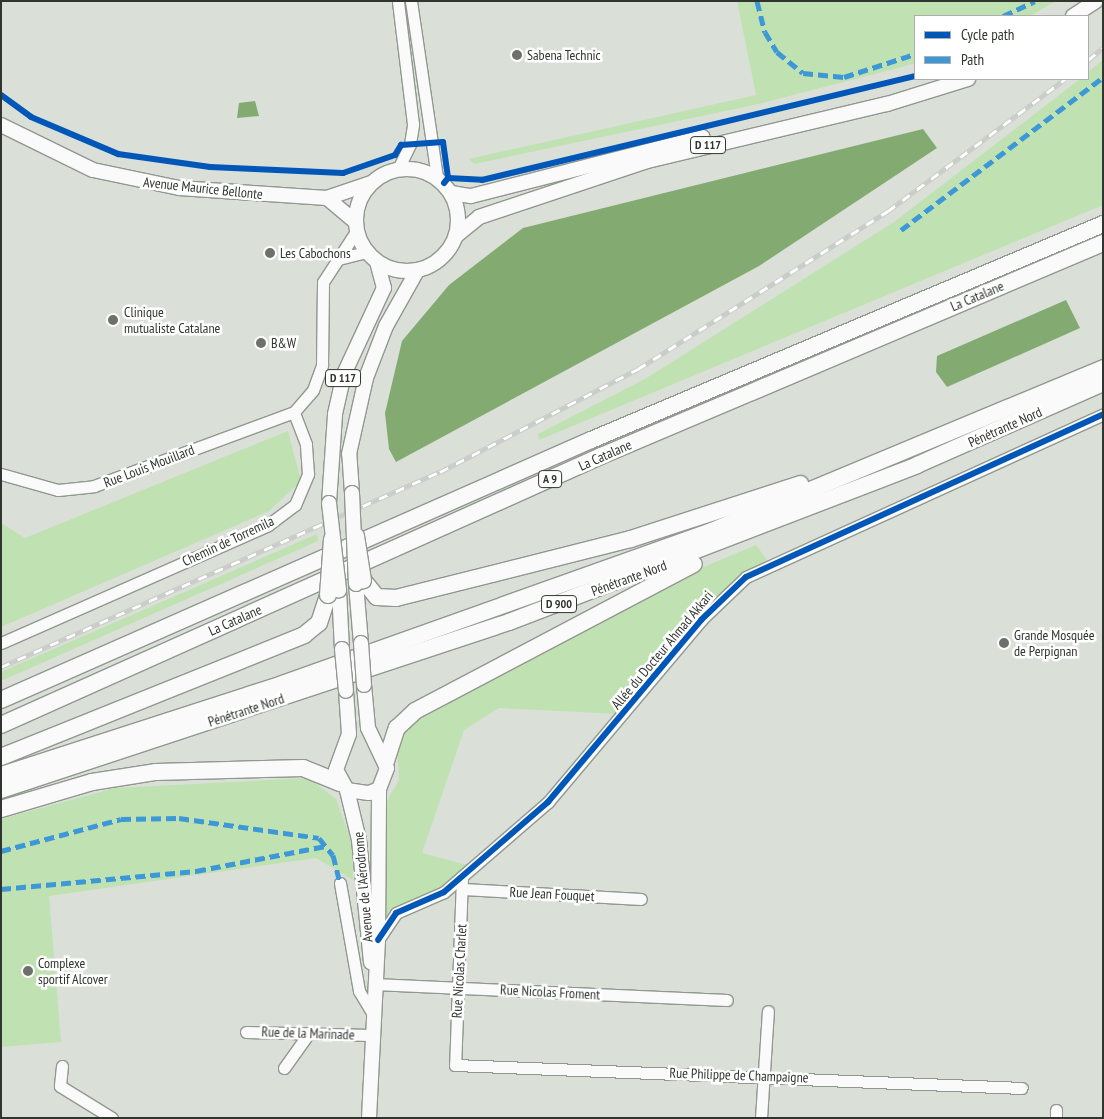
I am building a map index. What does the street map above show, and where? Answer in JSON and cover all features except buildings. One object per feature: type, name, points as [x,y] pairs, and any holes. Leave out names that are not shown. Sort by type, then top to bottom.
[{"type":"highway","name":"La Catalane","points":[[1,700],[591,440],[1103,224]]},
{"type":"highway","name":"La Catalane","points":[[1,724],[601,456],[1103,243]]},
{"type":"highway","points":[[356,536],[359,582],[377,597],[396,598],[631,538],[832,474],[1103,368]]},
{"type":"highway","name":"Pénétrante Nord","points":[[1,775],[356,659],[712,531],[1103,368]]},
{"type":"highway","name":"Pénétrante Nord","points":[[1,790],[509,622],[917,465],[1103,383]]},
{"type":"highway","points":[[386,761],[397,728],[415,712],[660,579],[917,465]]},
{"type":"highway","points":[[1,757],[304,635],[319,623],[334,593],[332,539]]},
{"type":"highway","points":[[1,809],[92,782],[156,772],[303,768],[343,786]]},
{"type":"main road","points":[[1075,15],[1096,1]]},
{"type":"main road","points":[[1089,15],[1103,6]]},
{"type":"main road","name":"D 117","points":[[451,193],[471,196],[940,80]]},
{"type":"main road","name":"D 117","points":[[457,235],[478,217],[647,161],[887,104],[965,80]]},
{"type":"main road","name":"Avenue Maurice Bellonte","points":[[1,126],[93,170],[133,180],[179,188],[327,198],[371,183]]},
{"type":"main road","points":[[398,169],[412,169],[437,178],[451,193],[457,206],[457,235],[442,259],[417,271],[390,269],[378,262],[366,252],[356,226],[357,208],[371,183],[398,169]]},
{"type":"main road","points":[[327,198],[356,226]]},
{"type":"main road","name":"D 117","points":[[332,539],[329,503],[335,414],[344,374],[384,288],[378,262]]},
{"type":"main road","name":"D 117","points":[[356,536],[349,454],[366,378],[386,326],[417,271]]},
{"type":"main road","points":[[359,582],[360,643],[368,728],[386,761]]},
{"type":"main road","name":"Avenue de l'Aérodrome","points":[[334,593],[342,649],[349,734],[336,770],[343,786],[359,840],[374,984]]},
{"type":"main road","name":"Avenue de l'Aérodrome","points":[[369,1118],[372,1013],[378,940],[379,789],[386,777],[386,761]]},
{"type":"main road","points":[[343,786],[358,794],[379,789]]},
{"type":"street","points":[[398,1],[413,124],[410,144],[398,169]]},
{"type":"street","points":[[411,1],[437,178]]},
{"type":"street","points":[[294,412],[313,390],[322,365],[323,282],[356,226]]},
{"type":"street","points":[[334,261],[366,252]]},
{"type":"street","name":"Rue Louis Mouillard","points":[[1,474],[58,490],[94,486],[294,412]]},
{"type":"street","name":"Chemin de Torremila","points":[[1,643],[268,525],[296,504],[308,474],[306,444],[294,412]]},
{"type":"street","name":"Allée du Docteur Ahmad Akkari","points":[[378,940],[396,913],[462,883],[548,802],[701,620],[746,577],[1103,414]]},
{"type":"street","points":[[340,883],[359,991],[372,1013]]},
{"type":"street","name":"Rue Jean Fouquet","points":[[462,883],[641,899]]},
{"type":"street","name":"Rue Nicolas Charlet","points":[[455,1065],[462,883]]},
{"type":"street","name":"Rue Nicolas Froment","points":[[374,984],[727,1000]]},
{"type":"street","points":[[761,1118],[762,1075],[768,1011]]},
{"type":"street","name":"Rue de la Marinade","points":[[246,1032],[371,1035]]},
{"type":"street","points":[[284,1068],[309,1033]]},
{"type":"street","name":"Rue Philippe de Champaigne","points":[[455,1065],[762,1075],[1022,1088]]},
{"type":"street","points":[[62,1066],[60,1086],[112,1118]]},
{"type":"shaded area","points":[[737,1],[1056,1],[1032,15],[914,15],[914,63],[902,67],[754,105],[474,164],[469,159],[756,95]]},
{"type":"shaded area","points":[[1103,60],[1103,205],[539,440],[538,434],[645,379],[894,222],[1079,80],[1089,80],[1089,71]]},
{"type":"shaded area","points":[[255,101],[259,116],[237,118],[239,103]]},
{"type":"shaded area","points":[[923,129],[937,148],[759,266],[396,462],[389,449],[385,413],[402,341],[449,285],[523,228]]},
{"type":"shaded area","points":[[1066,300],[1080,328],[947,387],[936,372],[937,356]]},
{"type":"shaded area","points":[[288,431],[301,481],[269,511],[1,627],[1,523],[25,538]]},
{"type":"shaded area","points":[[317,534],[318,541],[1,681],[1,672]]},
{"type":"shaded area","points":[[756,545],[767,560],[743,573],[619,714],[499,708],[464,730],[422,853],[467,865],[442,889],[393,910],[382,922],[385,804],[399,780],[397,743],[405,730],[418,716],[663,584]]},
{"type":"shaded area","points":[[308,778],[336,799],[352,843],[353,880],[316,858],[49,896],[61,1042],[1,1047],[1,819],[115,788]]},
{"type":"railway","points":[[1089,59],[1103,48]]},
{"type":"railway","points":[[1,667],[440,472],[638,369],[888,211],[1064,80]]},
{"type":"marked path","points":[[757,1],[765,32],[777,52],[803,73],[844,77],[914,54]]},
{"type":"marked path","points":[[1005,15],[1035,1]]},
{"type":"marked path","points":[[901,230],[1103,77]]},
{"type":"marked path","points":[[1,851],[121,819],[179,818],[319,838],[333,855],[340,883]]},
{"type":"marked path","points":[[1,889],[196,871],[326,846]]},
{"type":"cycle path","points":[[444,183],[448,178],[482,180],[914,76]]},
{"type":"cycle path","points":[[1,95],[31,117],[118,154],[210,167],[343,173],[395,155],[401,145],[443,142],[448,178]]},
{"type":"cycle path","points":[[378,940],[396,913],[444,892],[548,802],[701,620],[746,577],[1103,414]]},
{"type":"place","name":"Sabena Technic","points":[[517,55]]},
{"type":"place","name":"Les Cabochons","points":[[270,253]]},
{"type":"place","name":"Clinique mutualiste Catalane","points":[[113,320]]},
{"type":"place","name":"B&W","points":[[261,343]]},
{"type":"place","name":"Grande Mosquée de Perpignan","points":[[1004,643]]},
{"type":"place","name":"Complexe sportif Alcover","points":[[28,971]]}]
